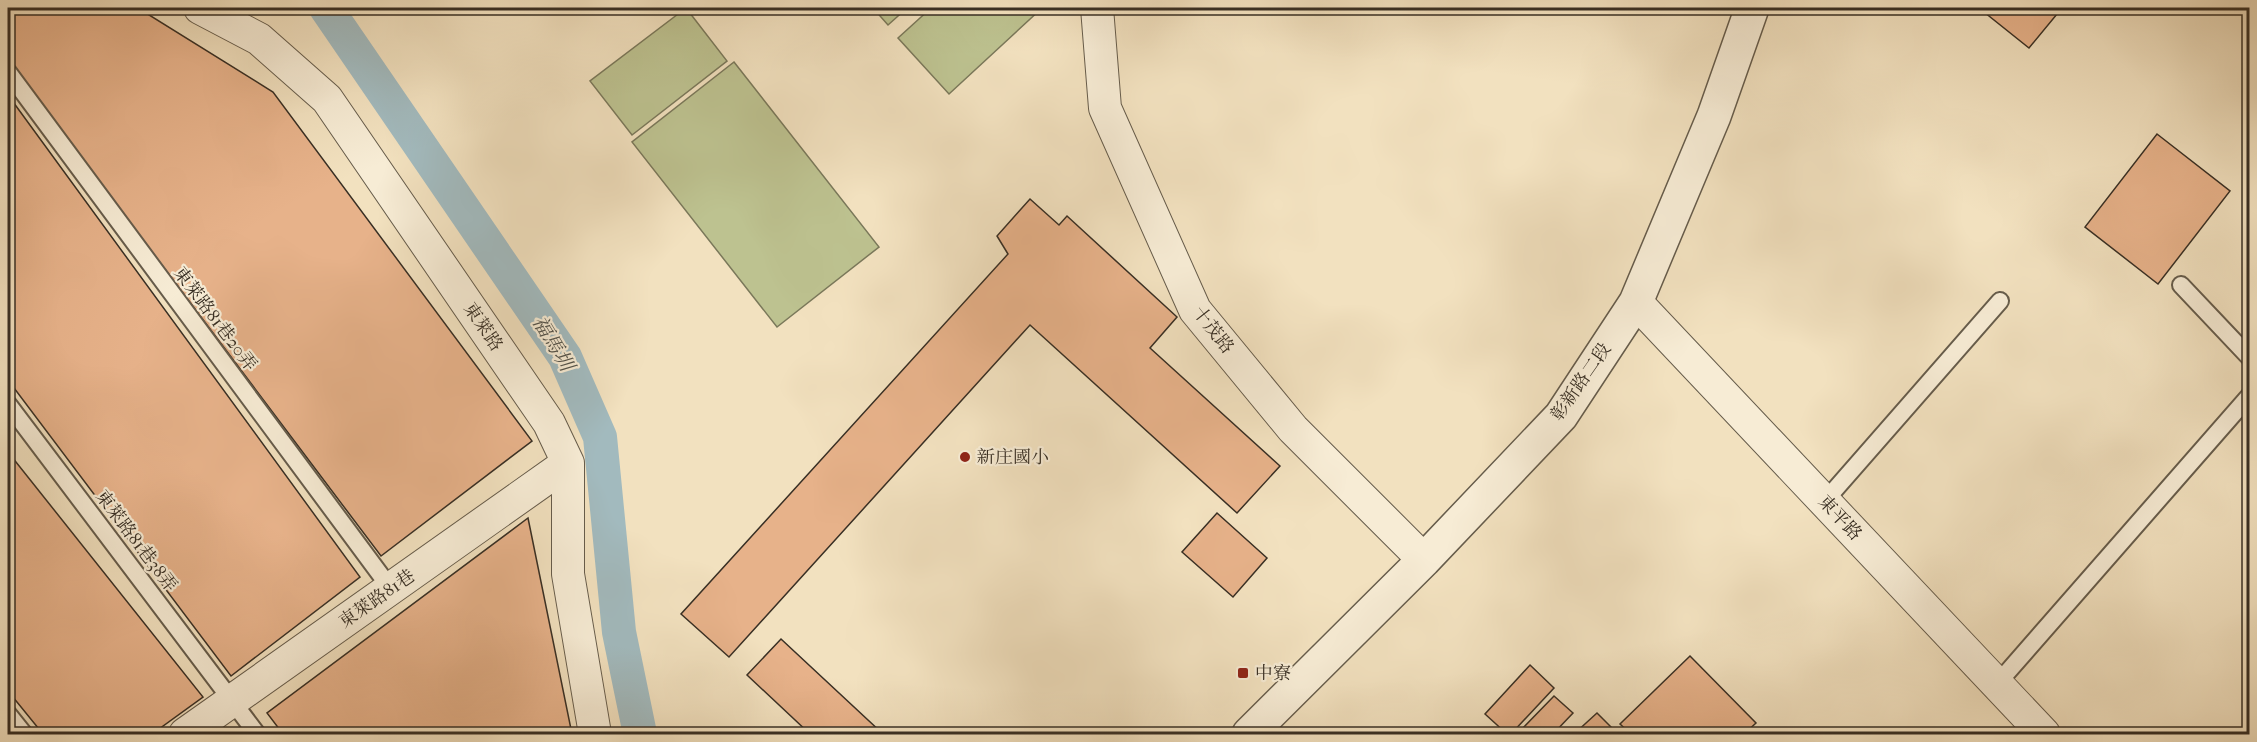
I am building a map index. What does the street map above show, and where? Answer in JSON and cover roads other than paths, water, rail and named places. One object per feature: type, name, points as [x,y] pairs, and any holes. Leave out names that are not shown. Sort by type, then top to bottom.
[{"type":"street","name":"東萊路","points":[[200,8],[259,39],[327,99],[549,423],[568,463],[568,574],[595,735]]},
{"type":"street","name":"十茂路","points":[[1097,8],[1105,108],[1195,310],[1293,429],[1424,560]]},
{"type":"street","name":"彰新路二段","points":[[1249,735],[1424,560],[1561,416],[1635,302],[1714,116],[1752,8]]},
{"type":"street","name":"東平路","points":[[1635,302],[2044,735]]},
{"type":"street","name":"東萊路81巷","points":[[185,735],[568,463]]},
{"type":"lane","name":"東萊路81巷20弄","points":[[8,72],[391,589]]},
{"type":"lane","points":[[2181,285],[2250,358]]},
{"type":"lane","points":[[1824,502],[2000,301]]},
{"type":"lane","points":[[1996,684],[2250,395]]},
{"type":"lane","name":"東萊路81巷38弄","points":[[8,404],[257,735]]},
{"type":"lane","points":[[8,714],[24,735]]},
{"type":"waterway","name":"福馬圳","points":[[326,8],[565,357],[600,437],[619,632],[640,734]]},
{"type":"place","name":"新庄國小","points":[[965,457]]},
{"type":"place","name":"中寮","points":[[1243,673]]}]
